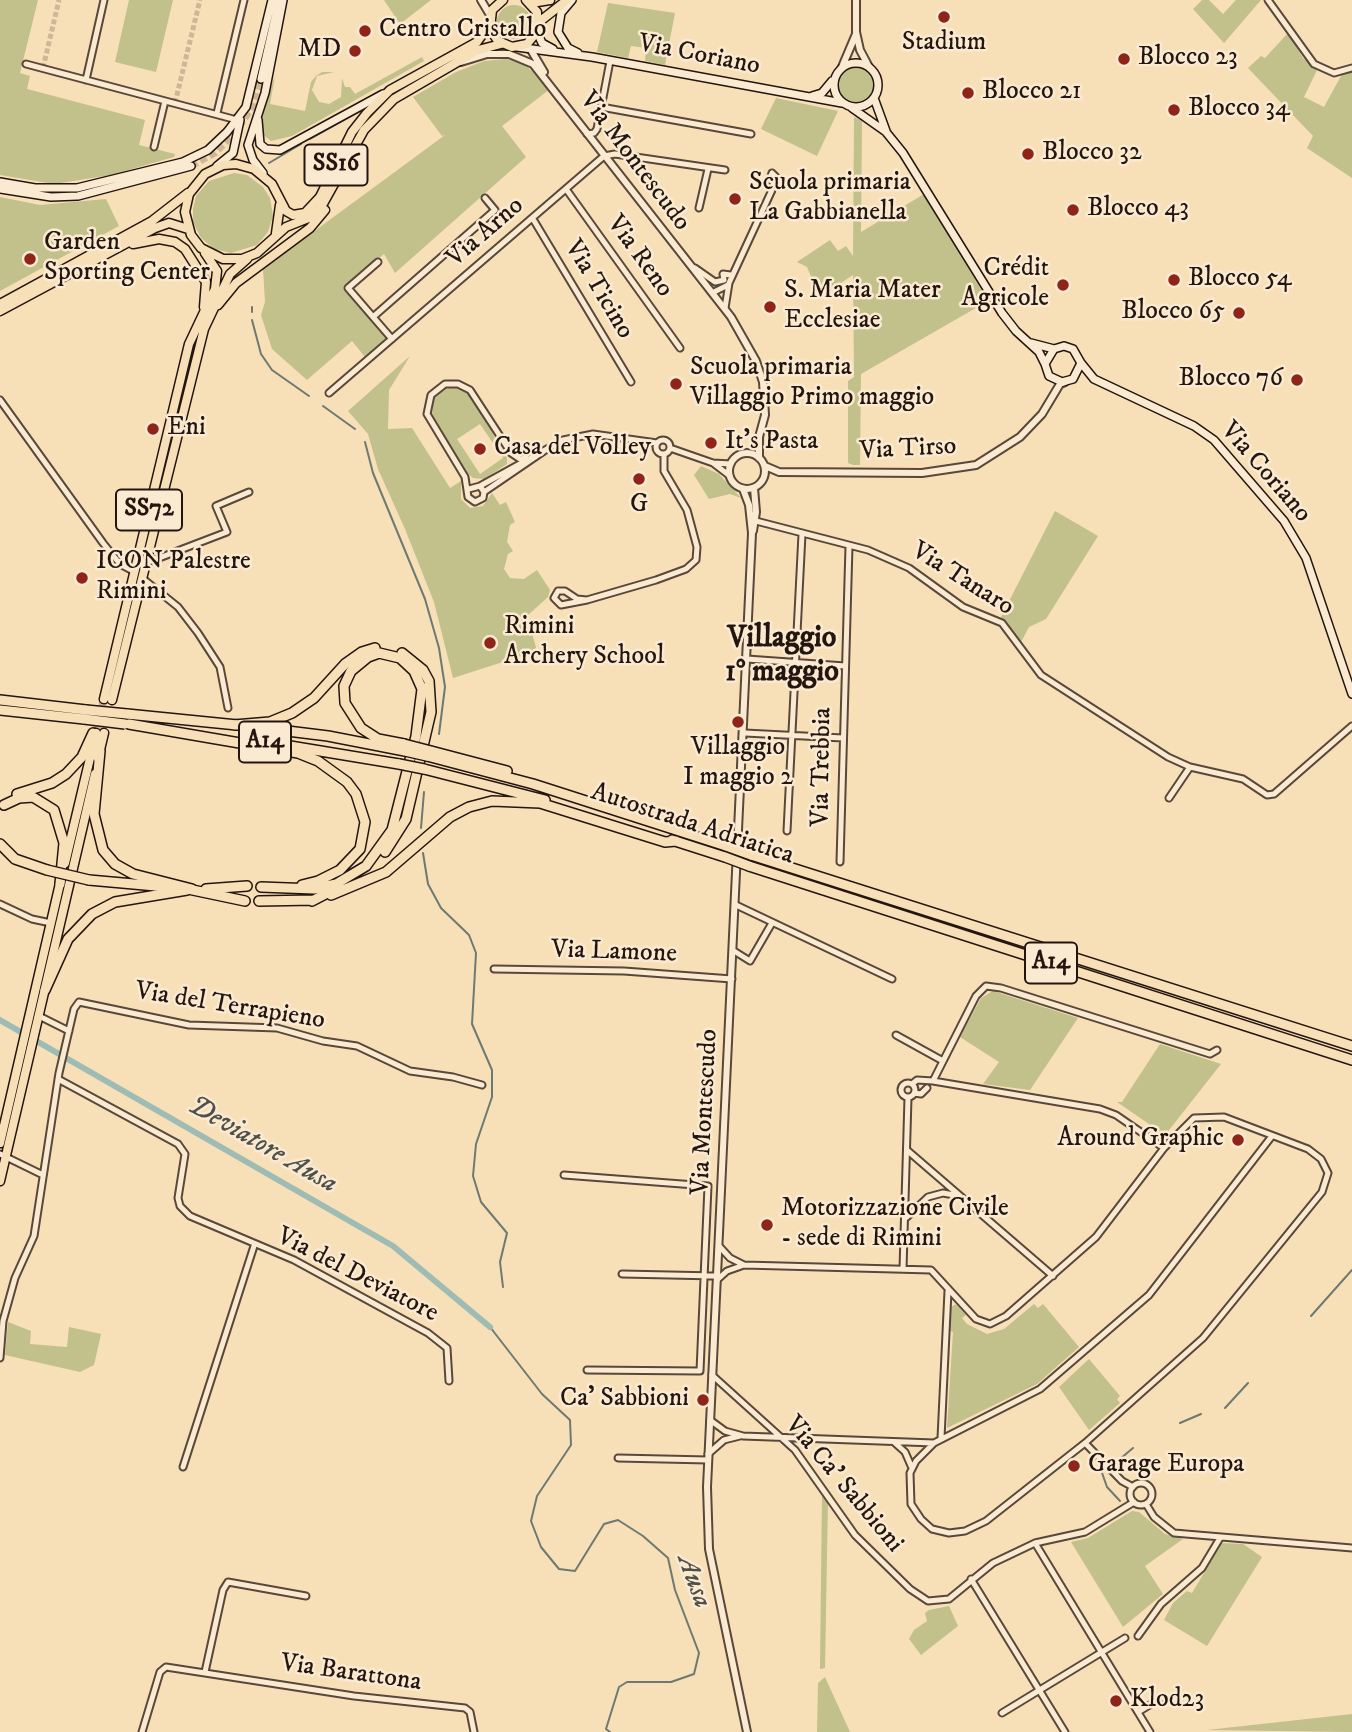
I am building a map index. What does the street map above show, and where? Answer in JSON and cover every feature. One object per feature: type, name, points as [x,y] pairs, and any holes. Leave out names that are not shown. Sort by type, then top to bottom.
[{"type":"highway","points":[[234,725],[270,722],[292,713],[314,698],[345,664],[362,652],[375,648],[399,651],[411,658],[429,681],[431,712],[406,819],[378,861],[354,879],[312,901]]},
{"type":"highway","points":[[261,887],[323,888],[353,875],[366,866],[392,830],[416,736],[422,689],[414,671],[400,658],[379,653],[368,657],[351,671],[344,686],[345,703],[361,729],[405,748]]},
{"type":"highway","name":"Autostrada Adriatica","points":[[0,700],[320,749],[506,788],[1352,1060]]},
{"type":"highway","name":"Autostrada Adriatica","points":[[0,710],[85,715]]},
{"type":"highway","name":"Autostrada Adriatica","points":[[127,721],[234,725],[328,736],[405,748],[517,774],[533,784],[1352,1046]]},
{"type":"highway","points":[[127,721],[298,753],[318,761],[347,782],[356,794],[365,822],[360,849],[346,867],[330,876],[287,888]]},
{"type":"highway","points":[[2,808],[19,794],[52,783],[66,774],[82,757],[98,733]]},
{"type":"highway","points":[[100,751],[94,814],[103,850],[115,864],[133,874],[245,901]]},
{"type":"highway","points":[[2,808],[19,798],[33,797],[54,810],[64,843],[60,884]]},
{"type":"highway","points":[[259,901],[312,901],[360,884],[386,872],[450,817],[470,807],[492,801],[540,803],[665,842],[676,841]]},
{"type":"highway","points":[[0,844],[15,859],[89,880],[195,889]]},
{"type":"highway","points":[[45,990],[68,939],[92,914],[115,902],[195,889],[247,886]]},
{"type":"main road","points":[[0,304],[152,221],[190,192],[199,179],[233,153],[272,0]]},
{"type":"main road","points":[[261,79],[281,0]]},
{"type":"main road","points":[[268,179],[248,151],[248,139],[258,112],[281,0]]},
{"type":"main road","name":"SS16","points":[[213,169],[241,165],[268,179],[286,211],[293,215],[312,208],[352,132],[390,90],[477,42],[503,0]]},
{"type":"main road","points":[[538,27],[529,2],[550,0]]},
{"type":"main road","points":[[490,20],[492,34],[501,44],[517,47],[527,44],[538,27],[569,0]]},
{"type":"main road","name":"Via Coriano","points":[[569,0],[561,13],[558,32],[568,48],[585,56]]},
{"type":"main road","name":"Via Coriano","points":[[538,27],[542,44],[549,48],[842,103]]},
{"type":"main road","name":"SS16","points":[[252,256],[286,227],[316,214],[336,185],[357,141],[382,110],[412,87],[478,50],[501,44]]},
{"type":"main road","name":"Via Coriano","points":[[517,47],[574,54]]},
{"type":"main road","points":[[805,97],[822,93],[842,67],[855,62],[869,66],[878,83],[874,98],[865,106],[852,107]]},
{"type":"main road","points":[[834,77],[834,92],[842,103],[852,107],[886,132],[903,153],[1002,313],[1028,342],[1039,352],[1049,376],[1057,381],[1070,380],[1081,363],[1073,349],[1063,346],[1054,349],[1028,342]]},
{"type":"main road","points":[[258,112],[258,139],[267,149],[276,151],[390,90]]},
{"type":"main road","points":[[874,98],[886,132]]},
{"type":"main road","points":[[0,182],[35,188],[78,188],[183,162],[208,150],[246,107]]},
{"type":"main road","points":[[0,189],[51,197],[78,196],[191,166]]},
{"type":"main road","name":"SS72","points":[[204,329],[236,283],[319,218],[336,185]]},
{"type":"main road","points":[[190,192],[185,212],[188,229],[201,248],[223,259],[252,256]]},
{"type":"main road","name":"SS16","points":[[271,241],[280,221],[279,198]]},
{"type":"main road","points":[[0,311],[163,225],[177,224],[188,229]]},
{"type":"main road","name":"SS72","points":[[113,250],[159,239],[181,246],[201,270],[206,282],[203,313]]},
{"type":"main road","name":"SS72","points":[[108,700],[190,344],[217,279],[214,266],[201,248]]},
{"type":"main road","name":"SS72","points":[[138,575],[146,563],[204,329],[230,274],[252,256]]},
{"type":"main road","points":[[1045,364],[1054,349]]},
{"type":"main road","name":"Via Coriano","points":[[1081,363],[1094,379],[1194,426],[1214,440],[1284,521],[1306,558],[1352,694]]},
{"type":"main road","name":"Via Coriano","points":[[1070,380],[1094,379]]},
{"type":"main road","points":[[0,1143],[45,990],[100,751],[98,733]]},
{"type":"main road","points":[[35,1020],[51,923],[98,733]]},
{"type":"main road","points":[[0,1181],[26,1053]]},
{"type":"street","points":[[86,80],[104,0]]},
{"type":"street","points":[[218,113],[244,0]]},
{"type":"street","points":[[481,0],[490,20]]},
{"type":"street","points":[[856,0],[856,32],[860,50],[869,66]]},
{"type":"street","points":[[1268,0],[1314,64],[1335,73],[1352,68]]},
{"type":"street","points":[[842,67],[852,50],[856,32]]},
{"type":"street","name":"Via Montescudo","points":[[531,50],[551,84],[587,134],[725,309],[746,341],[763,382],[765,415],[759,437],[759,458]]},
{"type":"street","name":"Via Montescudo","points":[[455,64],[487,54],[519,56],[533,64],[551,84]]},
{"type":"street","points":[[610,61],[597,129],[597,140],[604,156],[615,154],[725,170]]},
{"type":"street","points":[[26,64],[237,120]]},
{"type":"street","points":[[154,147],[165,101]]},
{"type":"street","points":[[601,107],[751,134]]},
{"type":"street","points":[[587,134],[594,133],[597,129]]},
{"type":"street","name":"Via Arno","points":[[329,393],[604,156]]},
{"type":"street","points":[[699,208],[708,169]]},
{"type":"street","points":[[712,293],[727,282],[741,258],[774,183]]},
{"type":"street","name":"Via Reno","points":[[566,189],[680,348]]},
{"type":"street","name":"Via Arno","points":[[373,317],[495,210],[485,198]]},
{"type":"street","name":"Via Ticino","points":[[533,219],[631,382]]},
{"type":"street","points":[[725,309],[727,282],[741,258]]},
{"type":"street","points":[[378,262],[348,288],[392,339]]},
{"type":"street","name":"Via Montescudo","points":[[687,262],[713,281],[727,282]]},
{"type":"street","points":[[1049,376],[1051,396]]},
{"type":"street","name":"Via Tirso","points":[[765,466],[779,471],[922,473],[976,465],[1020,437],[1042,414],[1060,384],[1070,380]]},
{"type":"street","points":[[526,458],[520,459],[511,453],[470,390],[458,384],[445,384],[431,395],[427,414],[465,477],[469,489],[468,497],[475,502],[481,500],[484,492],[563,440],[593,434],[657,443],[667,440],[670,448]]},
{"type":"street","points":[[0,400],[120,564],[178,607],[198,633],[220,667],[228,708]]},
{"type":"street","name":"Via Montescudo","points":[[747,454],[759,437]]},
{"type":"street","points":[[657,443],[657,449],[664,454]]},
{"type":"street","points":[[670,448],[713,463],[731,464]]},
{"type":"street","points":[[587,600],[574,598],[563,590],[554,598],[558,604],[564,606],[587,600],[656,580],[686,569],[696,561],[697,547],[687,510],[664,471],[664,454],[670,448]]},
{"type":"street","points":[[469,489],[480,486],[526,458],[547,449]]},
{"type":"street","points":[[713,463],[743,489],[754,488],[764,478],[765,466],[759,458],[747,454],[738,457],[731,464],[730,476]]},
{"type":"street","name":"Via Tirso","points":[[764,478],[779,471]]},
{"type":"street","points":[[480,486],[484,492]]},
{"type":"street","name":"Via Montescudo","points":[[752,533],[756,522],[754,488]]},
{"type":"street","name":"Via Montescudo","points":[[743,489],[749,505],[752,533],[745,733],[708,1457],[709,1549],[747,1732]]},
{"type":"street","points":[[146,563],[227,532],[216,506],[248,492]]},
{"type":"street","name":"Via Tanaro","points":[[756,522],[868,550],[909,568],[963,607],[1003,623],[1041,676],[1168,757],[1190,767],[1243,779],[1267,795],[1274,794],[1352,726]]},
{"type":"street","points":[[787,831],[802,534]]},
{"type":"street","name":"Via Trebbia","points":[[841,862],[849,546]]},
{"type":"street","points":[[747,659],[845,666]]},
{"type":"street","points":[[745,733],[843,738]]},
{"type":"street","points":[[1169,798],[1190,767]]},
{"type":"street","points":[[0,904],[32,919],[51,923]]},
{"type":"street","points":[[736,905],[892,979]]},
{"type":"street","points":[[734,951],[750,961],[772,923]]},
{"type":"street","name":"Via Lamone","points":[[494,969],[624,971],[732,979]]},
{"type":"street","points":[[933,1081],[975,996],[980,989],[993,986],[1210,1054],[1217,1050]]},
{"type":"street","name":"Via del Terrapieno","points":[[68,1034],[76,1005],[86,1002],[189,1025],[277,1028],[323,1041],[357,1046],[422,1074],[453,1077],[482,1085]]},
{"type":"street","points":[[0,1358],[3,1321],[15,1278],[34,1236],[58,1076],[68,1034],[35,1020]]},
{"type":"street","points":[[896,1035],[943,1061]]},
{"type":"street","name":"Via del Deviatore","points":[[58,1076],[178,1144],[185,1154],[178,1191],[180,1206],[190,1216],[254,1246],[294,1260],[438,1341],[447,1348],[449,1381]]},
{"type":"street","points":[[903,1269],[908,1098],[902,1087],[908,1082],[912,1084],[917,1080],[933,1081],[1100,1109],[1116,1115],[1164,1148]]},
{"type":"street","points":[[912,1084],[914,1093]]},
{"type":"street","points":[[908,1098],[927,1088]]},
{"type":"street","points":[[622,1274],[717,1278],[744,1265],[931,1270],[976,1319],[990,1324],[1006,1316],[1096,1237],[1164,1148],[1184,1126],[1202,1116],[1224,1117],[1308,1149],[1318,1155],[1327,1168],[1327,1182],[1322,1192],[1203,1338],[1085,1443],[986,1521],[965,1531],[949,1533],[932,1529],[911,1504],[909,1488],[912,1468],[905,1452],[892,1441]]},
{"type":"street","points":[[912,1468],[941,1438],[1040,1389],[1149,1295],[1272,1136]]},
{"type":"street","points":[[908,1151],[1053,1276]]},
{"type":"street","points":[[3,1157],[43,1175]]},
{"type":"street","name":"Via Montescudo","points":[[564,1175],[708,1186],[700,1371],[587,1370]]},
{"type":"street","points":[[906,1220],[912,1209],[928,1197],[943,1193],[957,1196]]},
{"type":"street","points":[[719,1245],[734,1260],[744,1265]]},
{"type":"street","name":"Via del Deviatore","points":[[183,1468],[254,1246]]},
{"type":"street","points":[[718,1262],[734,1260]]},
{"type":"street","points":[[718,1262],[733,1268]]},
{"type":"street","points":[[941,1438],[948,1291]]},
{"type":"street","name":"Via Ca' Sabbioni","points":[[712,1375],[796,1450],[855,1535],[917,1595],[939,1602],[957,1593],[993,1563],[1035,1543],[1085,1532],[1134,1502]]},
{"type":"street","points":[[709,1419],[723,1430],[743,1436],[934,1443]]},
{"type":"street","points":[[708,1434],[723,1430]]},
{"type":"street","points":[[708,1434],[726,1440]]},
{"type":"street","points":[[618,1458],[708,1457],[726,1440],[743,1436]]},
{"type":"street","points":[[1085,1443],[1122,1481],[1133,1487]]},
{"type":"street","points":[[1146,1504],[1152,1495],[1149,1488],[1139,1484],[1133,1487],[1130,1496],[1134,1502],[1146,1504],[1154,1517],[1174,1533],[1352,1548]]},
{"type":"street","points":[[1138,1636],[1161,1604],[1202,1568],[1220,1538]]},
{"type":"street","points":[[1035,1543],[1150,1732]]},
{"type":"street","points":[[971,1579],[1065,1732]]},
{"type":"street","points":[[205,1672],[223,1590],[228,1582],[306,1596]]},
{"type":"street","points":[[1002,1713],[1125,1638]]},
{"type":"street","name":"Via Barattona","points":[[142,1732],[160,1672],[166,1667],[354,1696],[465,1707],[470,1712],[474,1732]]},
{"type":"street","points":[[1138,1712],[1161,1698]]},
{"type":"shaded area","points":[[0,0],[38,0],[20,73],[30,76],[27,89],[145,120],[139,145],[175,154],[174,157],[111,175],[54,184],[0,175]]},
{"type":"shaded area","points":[[129,0],[173,0],[156,72],[115,62]]},
{"type":"shaded area","points":[[384,0],[431,0],[400,24]]},
{"type":"shaded area","points":[[1202,0],[1209,0],[1223,14],[1236,0],[1261,0],[1224,43],[1193,9]]},
{"type":"shaded area","points":[[608,3],[675,13],[665,65],[645,61],[646,48],[631,46],[628,58],[597,52]]},
{"type":"shaded area","points":[[514,5],[526,10],[531,22],[526,34],[514,39],[502,34],[497,22],[502,10]]},
{"type":"shaded area","points":[[1288,33],[1303,58],[1317,70],[1304,97],[1324,107],[1341,76],[1352,72],[1352,178],[1307,148],[1313,136],[1248,68],[1261,56],[1265,58]]},
{"type":"shaded area","points":[[422,57],[424,61],[292,136],[271,141],[262,134],[260,124],[264,105],[275,76],[270,104],[305,111],[311,82],[316,76],[322,72],[334,72],[317,76],[312,90],[319,102],[329,104],[341,97],[342,78],[345,87],[350,87],[355,94]]},
{"type":"shaded area","points":[[507,59],[524,64],[532,71],[534,69],[550,89],[502,126],[526,157],[395,273],[384,254],[344,287],[387,338],[365,357],[352,341],[307,380],[272,349],[261,315],[265,302],[263,269],[445,135],[442,136],[413,97],[456,72],[484,61]]},
{"type":"shaded area","points":[[856,63],[870,70],[877,84],[870,98],[856,105],[842,98],[835,84],[842,70]]},
{"type":"shaded area","points":[[776,98],[838,111],[817,156],[761,129]]},
{"type":"shaded area","points":[[854,117],[862,121],[861,232],[924,194],[988,301],[861,374],[860,465],[848,463],[848,381],[854,377],[853,275],[820,297],[807,267],[797,262],[830,240],[838,251],[846,246],[853,256]]},
{"type":"shaded area","points":[[234,173],[247,175],[263,187],[270,198],[273,216],[268,232],[257,245],[231,253],[214,249],[201,238],[193,222],[193,209],[196,196],[209,181]]},
{"type":"shaded area","name":"Garden Sporting Center","points":[[0,197],[40,205],[106,199],[119,226],[0,291]]},
{"type":"shaded area","points":[[410,356],[389,390],[388,429],[412,428],[450,488],[461,481],[461,499],[470,508],[483,506],[492,493],[500,505],[506,502],[515,522],[510,525],[507,542],[513,551],[508,554],[504,569],[510,578],[524,579],[537,570],[550,590],[548,597],[527,616],[537,651],[453,678],[434,602],[378,469],[368,434],[348,411]]},
{"type":"shaded area","points":[[457,387],[469,394],[507,458],[507,464],[484,479],[473,478],[467,473],[432,418],[433,398],[443,389]],"holes":[[[480,424],[503,458],[480,474],[457,439]]]},
{"type":"shaded area","points":[[701,466],[719,474],[741,498],[730,494],[709,499],[694,475]]},
{"type":"shaded area","points":[[1055,511],[1098,536],[1046,619],[1029,627],[1021,642],[1001,617]]},
{"type":"shaded area","points":[[993,991],[1078,1018],[1030,1090],[983,1084],[999,1062],[960,1037],[981,998]]},
{"type":"shaded area","points":[[1160,1044],[1221,1064],[1162,1139],[1155,1135],[1149,1124],[1117,1102],[1122,1102]]},
{"type":"shaded area","points":[[956,1304],[966,1315],[962,1318],[967,1324],[987,1334],[1004,1329],[1034,1304],[1038,1308],[1043,1304],[1079,1347],[1037,1384],[947,1428],[953,1332],[950,1331],[951,1307]]},
{"type":"shaded area","points":[[8,1322],[31,1331],[30,1344],[67,1347],[69,1327],[101,1334],[94,1365],[80,1372],[5,1355]]},
{"type":"shaded area","points":[[1089,1359],[1120,1396],[1117,1399],[1120,1403],[1089,1430],[1059,1387]]},
{"type":"shaded area","points":[[822,1491],[828,1500],[825,1668],[820,1669]]},
{"type":"shaded area","points":[[1132,1511],[1139,1512],[1165,1534],[1183,1539],[1145,1566],[1163,1594],[1123,1627],[1071,1542],[1088,1538]]},
{"type":"shaded area","points":[[1222,1543],[1243,1544],[1262,1557],[1207,1646],[1164,1620],[1173,1603],[1187,1591],[1192,1593]]},
{"type":"shaded area","points":[[949,1606],[958,1626],[921,1655],[909,1639],[914,1630],[927,1621],[925,1613],[929,1610]]},
{"type":"shaded area","points":[[825,1677],[850,1732],[817,1732],[818,1683]]},
{"type":"shaded area","points":[[1352,1714],[1352,1732],[1207,1730]]},
{"type":"waterway","points":[[310,139],[360,111]]},
{"type":"waterway","points":[[269,163],[301,144]]},
{"type":"waterway","points":[[252,307],[252,312]]},
{"type":"waterway","points":[[252,320],[261,354],[272,370],[309,396]]},
{"type":"waterway","points":[[323,406],[355,429]]},
{"type":"waterway","points":[[365,442],[373,473],[425,599],[439,648],[445,687],[439,734]]},
{"type":"waterway","points":[[421,828],[424,792]]},
{"type":"waterway","points":[[423,853],[428,884],[441,908],[469,935],[476,953],[472,1024],[492,1070],[492,1097],[476,1144],[473,1176],[481,1202],[507,1233],[500,1262],[503,1287]]},
{"type":"waterway","name":"Deviatore Ausa","points":[[0,1020],[393,1246],[490,1327]]},
{"type":"waterway","points":[[1311,1316],[1352,1270]]},
{"type":"waterway","name":"Ausa","points":[[490,1327],[542,1394],[570,1420],[571,1445],[537,1496],[531,1521],[541,1547],[559,1569],[575,1571],[604,1524],[618,1520],[643,1536],[668,1558],[675,1590],[699,1653],[694,1674],[671,1682],[627,1682],[619,1687],[606,1729],[610,1732]]},
{"type":"waterway","points":[[1225,1408],[1248,1383]]},
{"type":"waterway","points":[[1180,1423],[1201,1414]]},
{"type":"waterway","points":[[1114,1464],[1133,1448]]},
{"type":"waterway","points":[[1101,1470],[1107,1487],[1120,1501]]},
{"type":"tunnel","points":[[43,68],[59,0]]},
{"type":"tunnel","points":[[175,103],[200,0]]},
{"type":"tunnel","points":[[191,166],[215,153],[235,133],[251,109],[261,79]]},
{"type":"tunnel","points":[[96,733],[104,699]]},
{"type":"place","name":"Stadium","points":[[944,17]]},
{"type":"place","name":"Centro Cristallo","points":[[365,31]]},
{"type":"place","name":"MD","points":[[355,51]]},
{"type":"place","name":"Blocco 23","points":[[1124,59]]},
{"type":"place","name":"Blocco 21","points":[[968,93]]},
{"type":"place","name":"Blocco 34","points":[[1174,110]]},
{"type":"place","name":"Blocco 32","points":[[1028,154]]},
{"type":"place","name":"Scuola primaria La Gabbianella","points":[[735,199]]},
{"type":"place","name":"Blocco 43","points":[[1073,210]]},
{"type":"place","name":"Garden Sporting Center","points":[[30,259]]},
{"type":"place","name":"Blocco 54","points":[[1174,280]]},
{"type":"place","name":"Crédit Agricole","points":[[1063,285]]},
{"type":"place","name":"S. Maria Mater Ecclesiae","points":[[770,307]]},
{"type":"place","name":"Blocco 65","points":[[1239,313]]},
{"type":"place","name":"Blocco 76","points":[[1297,380]]},
{"type":"place","name":"Scuola primaria Villaggio Primo maggio","points":[[676,384]]},
{"type":"place","name":"Eni","points":[[153,429]]},
{"type":"place","name":"It's Pasta","points":[[711,443]]},
{"type":"place","name":"Casa del Volley","points":[[480,449]]},
{"type":"place","name":"G","points":[[639,479]]},
{"type":"place","name":"ICON Palestre Rimini","points":[[82,578]]},
{"type":"place","name":"Rimini Archery School","points":[[490,643]]},
{"type":"place","name":"Villaggio I maggio 2","points":[[738,722]]},
{"type":"place","name":"Around Graphic","points":[[1238,1140]]},
{"type":"place","name":"Motorizzazione Civile - sede di Rimini","points":[[767,1225]]},
{"type":"place","name":"Ca' Sabbioni","points":[[703,1400]]},
{"type":"place","name":"Garage Europa","points":[[1074,1466]]},
{"type":"place","name":"Klod23","points":[[1116,1701]]},
{"type":"district","name":"Villaggio 1° maggio","points":[[782,657]]}]
